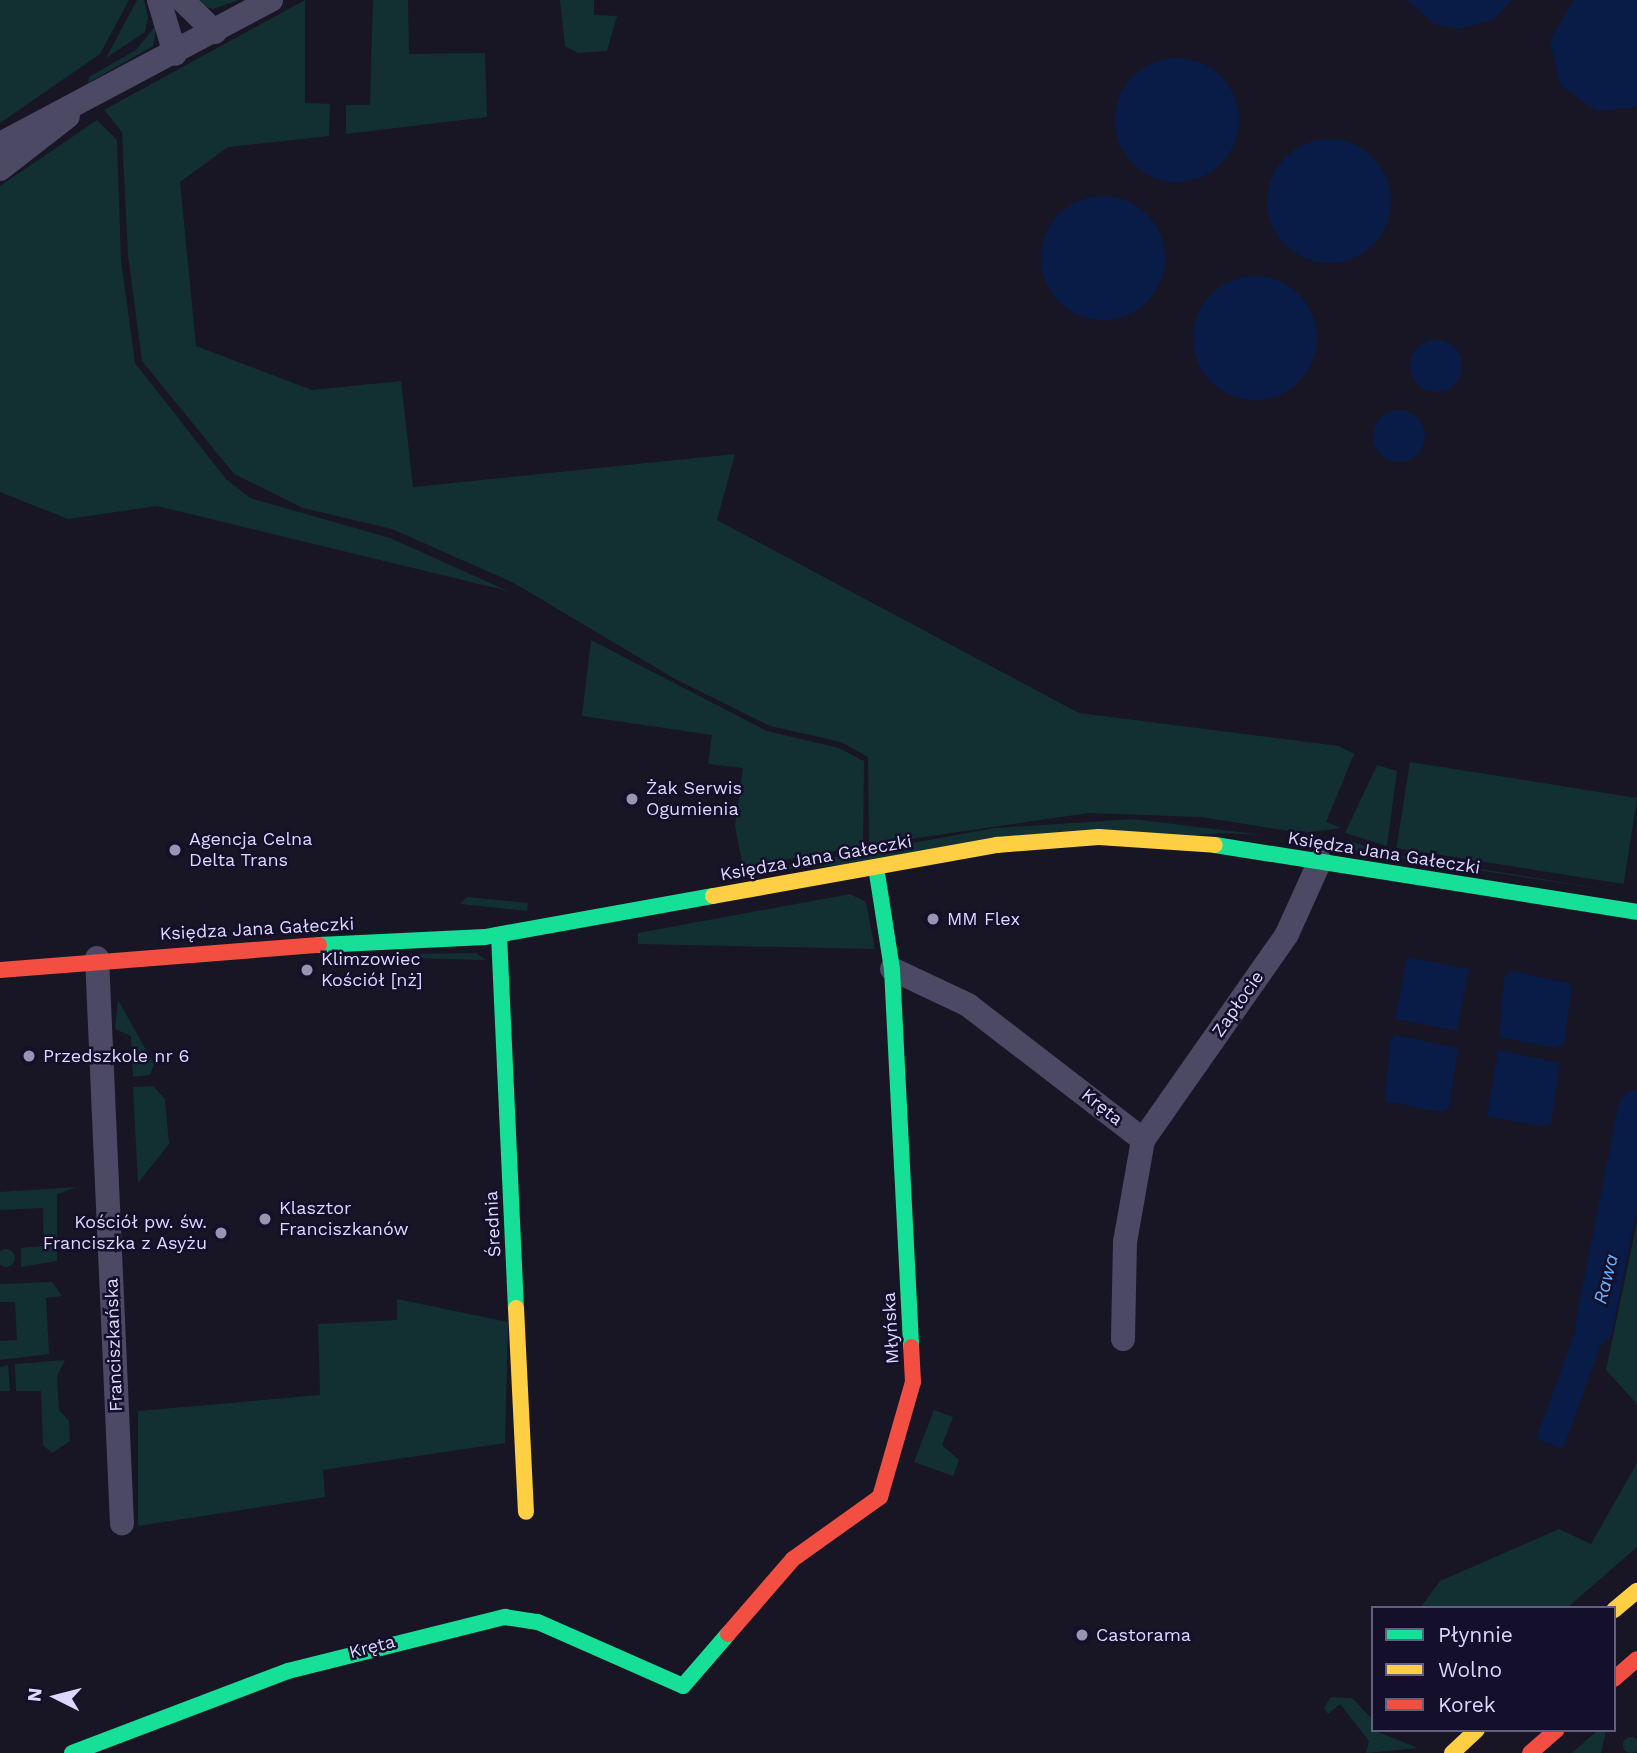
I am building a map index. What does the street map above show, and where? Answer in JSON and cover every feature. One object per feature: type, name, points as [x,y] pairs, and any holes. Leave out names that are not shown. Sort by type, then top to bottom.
[{"type":"street","points":[[159,0],[174,54]]},
{"type":"street","points":[[182,0],[215,32]]},
{"type":"street","points":[[0,144],[77,108],[271,0]]},
{"type":"street","points":[[0,169],[77,108]]},
{"type":"street","name":"Księdza Jana Gałeczki","points":[[0,970],[97,958],[499,935],[1022,842],[1099,837],[1182,841],[1637,912]]},
{"type":"street","name":"Zapłocie","points":[[1143,1140],[1287,934],[1320,861]]},
{"type":"street","name":"Młyńska","points":[[673,1685],[691,1679],[793,1559],[880,1497],[903,1433],[912,1382],[892,969],[876,867]]},
{"type":"street","name":"Średnia","points":[[499,935],[526,1512]]},
{"type":"street","name":"Franciszkańska","points":[[97,958],[122,1523]]},
{"type":"street","name":"Kręta","points":[[892,969],[968,1005],[1143,1140]]},
{"type":"street","points":[[1123,1339],[1125,1242],[1143,1140]]},
{"type":"street","points":[[1616,1608],[1637,1591]]},
{"type":"street","name":"Kręta","points":[[72,1753],[288,1671],[505,1617],[538,1622],[673,1685]]},
{"type":"street","points":[[1616,1677],[1637,1659]]},
{"type":"street","points":[[1452,1753],[1475,1732]]},
{"type":"street","points":[[1530,1753],[1554,1732]]},
{"type":"green space","points":[[0,0],[129,0],[100,54],[0,123]]},
{"type":"green space","points":[[137,0],[144,0],[148,17],[145,32],[106,58]]},
{"type":"green space","points":[[201,0],[239,0],[213,9],[195,3]]},
{"type":"green space","points":[[305,0],[305,103],[330,104],[329,136],[228,147],[180,182],[196,346],[312,390],[401,381],[413,487],[735,454],[717,520],[1079,713],[1339,746],[1354,754],[1326,822],[1341,828],[1302,833],[1201,817],[1089,813],[869,845],[868,757],[841,742],[770,726],[675,679],[514,583],[392,529],[303,508],[234,474],[142,361],[128,255],[122,132],[104,110]]},
{"type":"green space","points":[[373,0],[408,0],[409,54],[485,53],[487,117],[346,134],[346,105],[370,105]]},
{"type":"green space","points":[[560,0],[594,0],[594,15],[617,16],[607,51],[578,53],[565,46]]},
{"type":"green space","points":[[157,24],[153,46],[88,83],[89,77],[136,50]]},
{"type":"green space","points":[[97,120],[117,140],[121,260],[135,363],[226,479],[250,498],[390,538],[508,591],[157,506],[68,519],[0,492],[0,186]]},
{"type":"green space","points":[[591,640],[767,731],[839,748],[864,761],[863,846],[743,867],[735,826],[743,768],[708,764],[712,735],[582,716]]},
{"type":"green space","points":[[1410,762],[1637,798],[1624,884],[1396,848]]},
{"type":"green space","points":[[1377,765],[1397,771],[1387,846],[1345,833]]},
{"type":"green space","points":[[1133,819],[1263,835],[1224,833],[745,873],[995,828]]},
{"type":"green space","points":[[1346,840],[1395,855],[1627,893],[1353,851]]},
{"type":"green space","points":[[850,894],[866,902],[875,949],[638,944],[638,933]]},
{"type":"green space","points":[[467,897],[528,903],[527,911],[460,904]]},
{"type":"green space","points":[[476,953],[486,960],[409,958],[411,954]]},
{"type":"green space","points":[[118,1000],[154,1064],[150,1075],[133,1077],[131,1036],[115,1029]]},
{"type":"green space","points":[[153,1086],[165,1099],[169,1144],[138,1183],[133,1087]]},
{"type":"green space","points":[[77,1187],[57,1194],[57,1261],[21,1267],[21,1248],[44,1246],[43,1208],[0,1210],[0,1192]]},
{"type":"green space","points":[[1637,1222],[1637,1404],[1606,1370]]},
{"type":"green space","points":[[3,1250],[9,1250],[14,1255],[14,1261],[9,1266],[-1,1262],[-1,1254]]},
{"type":"green space","points":[[52,1282],[62,1296],[46,1298],[49,1354],[0,1360],[0,1341],[17,1340],[15,1302],[0,1302],[0,1284]]},
{"type":"green space","points":[[397,1299],[508,1322],[505,1443],[323,1470],[325,1497],[138,1526],[138,1411],[320,1395],[318,1324],[397,1320]]},
{"type":"green space","points":[[65,1360],[57,1376],[59,1410],[69,1421],[70,1441],[52,1453],[43,1445],[41,1391],[16,1391],[15,1364]]},
{"type":"green space","points":[[8,1365],[10,1391],[0,1391],[0,1367]]},
{"type":"green space","points":[[934,1410],[953,1417],[942,1445],[959,1460],[953,1476],[914,1462]]},
{"type":"green space","points":[[1637,1463],[1637,1547],[1569,1606],[1421,1606],[1440,1581],[1559,1529],[1591,1544]]},
{"type":"green space","points":[[1331,1697],[1352,1698],[1371,1718],[1371,1732],[1378,1732],[1418,1748],[1366,1753],[1369,1741],[1340,1704],[1328,1714],[1324,1708]]},
{"type":"green space","points":[[1596,1732],[1606,1732],[1601,1753],[1572,1753]]},
{"type":"green space","points":[[1625,1739],[1637,1739],[1637,1751],[1625,1751]]},
{"type":"water","points":[[1407,0],[1512,0],[1494,19],[1459,29],[1434,24]]},
{"type":"water","points":[[1574,0],[1637,0],[1637,107],[1596,111],[1560,85],[1550,40]]},
{"type":"water","points":[[1177,58],[1201,63],[1221,76],[1234,96],[1239,120],[1234,144],[1221,164],[1201,177],[1177,182],[1153,177],[1133,164],[1120,144],[1115,120],[1120,96],[1133,76],[1153,63]]},
{"type":"water","points":[[1329,139],[1353,144],[1373,157],[1386,177],[1391,201],[1386,225],[1373,245],[1353,258],[1329,263],[1305,258],[1285,245],[1272,225],[1267,201],[1272,177],[1285,157],[1305,144]]},
{"type":"water","points":[[1103,196],[1127,201],[1147,214],[1160,234],[1165,258],[1160,282],[1147,302],[1127,315],[1103,320],[1079,315],[1059,302],[1046,282],[1041,258],[1046,234],[1059,214],[1079,201]]},
{"type":"water","points":[[1255,276],[1279,280],[1299,294],[1313,314],[1317,338],[1313,362],[1299,382],[1279,396],[1255,400],[1231,396],[1211,382],[1197,362],[1193,338],[1197,314],[1211,294],[1231,280]]},
{"type":"water","points":[[1436,340],[1446,342],[1454,348],[1460,356],[1460,376],[1454,384],[1446,390],[1436,392],[1426,390],[1418,384],[1412,376],[1410,366],[1412,356],[1418,348],[1426,342]]},
{"type":"water","points":[[1399,410],[1409,412],[1417,418],[1423,426],[1423,446],[1417,454],[1409,460],[1399,462],[1389,460],[1381,454],[1375,446],[1373,436],[1375,426],[1381,418],[1389,412]]},
{"type":"water","points":[[1407,957],[1469,969],[1457,1031],[1395,1019]]},
{"type":"water","points":[[1511,971],[1572,984],[1564,1044],[1555,1048],[1499,1037],[1504,978]]},
{"type":"water","points":[[1396,1035],[1458,1048],[1449,1108],[1441,1112],[1385,1101],[1390,1042]]},
{"type":"water","points":[[1498,1050],[1560,1063],[1551,1123],[1543,1127],[1487,1116]]},
{"type":"water","points":[[1606,1274],[1611,1276],[1607,1328],[1563,1449],[1536,1439],[1573,1337]]},
{"type":"waterway","name":"Rawa","points":[[1594,1326],[1637,1109]]},
{"type":"traffic: fast","points":[[1215,845],[1637,912]]},
{"type":"traffic: fast","points":[[876,867],[892,969],[911,1347]]},
{"type":"traffic: fast","points":[[319,945],[485,937],[713,896]]},
{"type":"traffic: fast","points":[[499,935],[516,1308]]},
{"type":"traffic: fast","points":[[72,1753],[288,1671],[505,1617],[538,1622],[683,1686],[728,1634]]},
{"type":"traffic: slow","points":[[713,896],[997,845],[1099,837],[1215,845]]},
{"type":"traffic: slow","points":[[516,1308],[526,1512]]},
{"type":"traffic: slow","points":[[1616,1608],[1637,1591]]},
{"type":"traffic: slow","points":[[1452,1753],[1475,1732]]},
{"type":"traffic: jam","points":[[0,970],[319,945]]},
{"type":"traffic: jam","points":[[728,1634],[793,1559],[880,1497],[913,1382],[911,1347]]},
{"type":"traffic: jam","points":[[1616,1677],[1637,1659]]},
{"type":"traffic: jam","points":[[1530,1753],[1554,1732]]},
{"type":"place","name":"Żak Serwis Ogumienia","points":[[632,799]]},
{"type":"place","name":"Agencja Celna Delta Trans","points":[[175,850]]},
{"type":"place","name":"MM Flex","points":[[933,919]]},
{"type":"place","name":"Klimzowiec Kościół [nż]","points":[[307,970]]},
{"type":"place","name":"Przedszkole nr 6","points":[[29,1056]]},
{"type":"place","name":"Klasztor Franciszkanów","points":[[265,1219]]},
{"type":"place","name":"Kościół pw. św. Franciszka z Asyżu","points":[[221,1233]]},
{"type":"place","name":"Castorama","points":[[1082,1635]]}]
